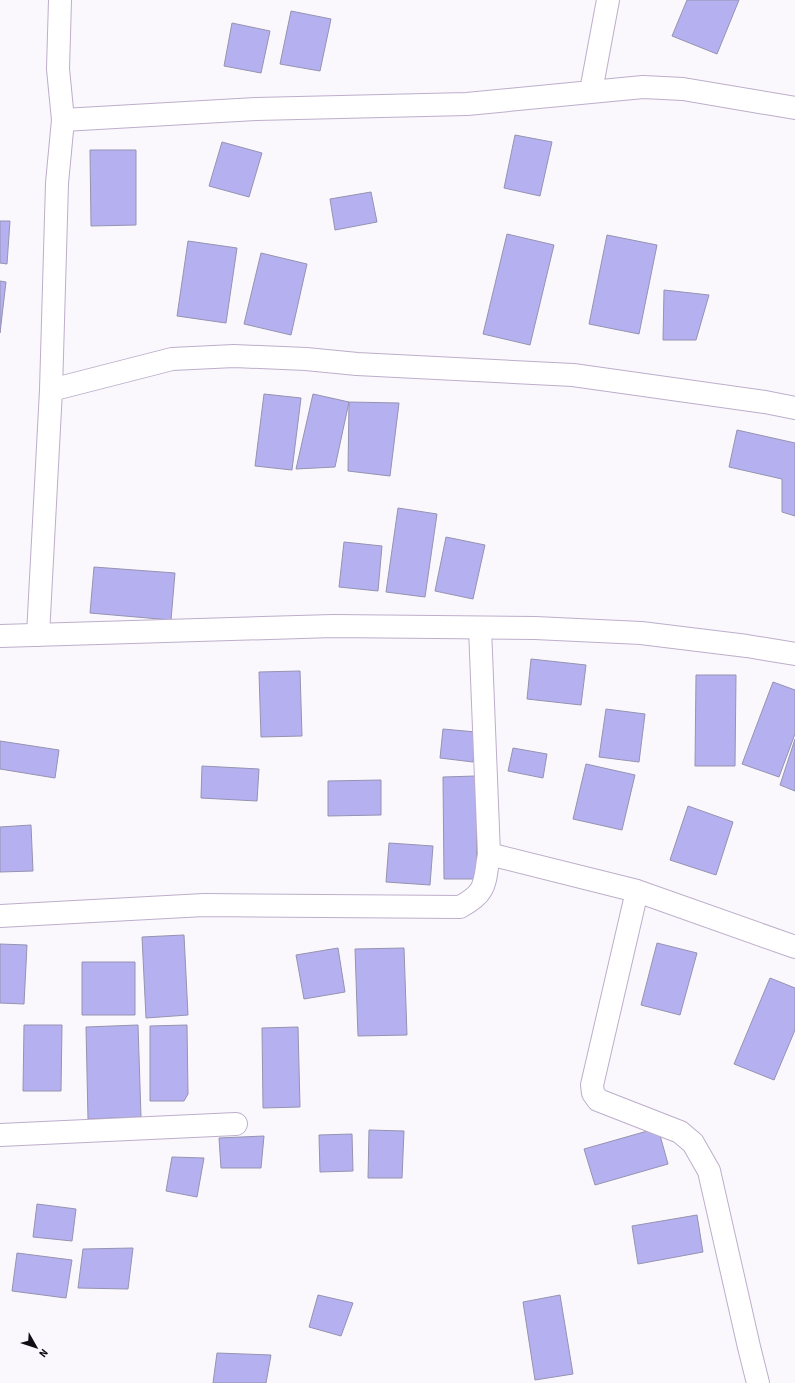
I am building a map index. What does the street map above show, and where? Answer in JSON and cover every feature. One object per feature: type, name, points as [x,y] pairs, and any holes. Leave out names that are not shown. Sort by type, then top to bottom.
[{"type":"street","points":[[38,635],[51,390],[56,183],[63,120],[58,69],[60,0]]},
{"type":"street","points":[[591,92],[608,0]]},
{"type":"street","points":[[63,120],[256,109],[467,104],[643,87],[683,89],[795,108]]},
{"type":"street","points":[[51,390],[172,359],[234,356],[306,359],[357,364],[573,376],[765,402],[795,408]]},
{"type":"street","points":[[0,636],[333,626],[480,628],[640,633],[747,646],[795,654]]},
{"type":"street","points":[[0,916],[204,905],[460,907],[476,899],[484,888],[489,854],[480,628]]},
{"type":"street","points":[[489,854],[637,892],[795,947]]},
{"type":"street","points":[[637,892],[605,1024],[592,1085],[593,1093],[598,1100],[680,1132],[694,1143],[709,1171],[758,1383]]},
{"type":"street","points":[[0,1135],[236,1124]]},
{"type":"building","points":[[687,0],[739,0],[717,54],[672,36]]},
{"type":"building","points":[[291,11],[331,19],[320,71],[280,64]]},
{"type":"building","points":[[232,23],[270,31],[261,73],[224,66]]},
{"type":"building","points":[[515,135],[552,142],[540,196],[504,188]]},
{"type":"building","points":[[222,142],[262,153],[249,197],[209,186]]},
{"type":"building","points":[[90,150],[136,150],[136,225],[91,226]]},
{"type":"building","points":[[371,192],[377,222],[335,230],[330,199]]},
{"type":"building","points":[[0,221],[10,221],[7,264],[0,263]]},
{"type":"building","points":[[507,234],[554,245],[530,345],[483,334]]},
{"type":"building","points":[[607,235],[657,245],[639,334],[589,324]]},
{"type":"building","points":[[188,241],[237,248],[226,323],[177,316]]},
{"type":"building","points":[[261,253],[307,264],[291,335],[244,324]]},
{"type":"building","points":[[0,281],[6,282],[0,333]]},
{"type":"building","points":[[664,290],[709,295],[696,340],[663,340]]},
{"type":"building","points":[[264,394],[301,398],[292,470],[255,466]]},
{"type":"building","points":[[313,394],[349,402],[335,467],[296,469]]},
{"type":"building","points":[[349,402],[399,403],[390,476],[348,471]]},
{"type":"building","points":[[737,430],[795,443],[795,516],[782,512],[782,479],[729,467]]},
{"type":"building","points":[[398,508],[437,514],[425,597],[386,592]]},
{"type":"building","points":[[446,537],[485,545],[473,599],[435,591]]},
{"type":"building","points":[[344,542],[382,546],[378,591],[339,587]]},
{"type":"building","points":[[94,567],[175,573],[171,620],[90,613]]},
{"type":"building","points":[[531,659],[586,665],[581,705],[527,699]]},
{"type":"building","points":[[300,671],[302,736],[261,737],[259,672]]},
{"type":"building","points":[[696,675],[736,675],[735,766],[695,766]]},
{"type":"building","points":[[773,682],[795,690],[795,734],[779,777],[742,764]]},
{"type":"building","points":[[606,709],[645,714],[639,762],[599,757]]},
{"type":"building","points":[[443,729],[476,732],[473,762],[440,758]]},
{"type":"building","points":[[795,739],[795,791],[780,785]]},
{"type":"building","points":[[0,741],[59,750],[55,778],[0,769]]},
{"type":"building","points":[[513,748],[547,754],[543,778],[508,771]]},
{"type":"building","points":[[586,764],[635,775],[622,830],[573,819]]},
{"type":"building","points":[[202,766],[259,769],[257,801],[201,798]]},
{"type":"building","points":[[476,776],[477,879],[444,879],[443,777]]},
{"type":"building","points":[[381,780],[381,815],[328,816],[328,781]]},
{"type":"building","points":[[688,806],[733,822],[716,875],[670,860]]},
{"type":"building","points":[[31,825],[33,871],[0,872],[0,827]]},
{"type":"building","points":[[389,843],[433,846],[430,885],[386,882]]},
{"type":"building","points":[[184,935],[188,1015],[146,1018],[142,937]]},
{"type":"building","points":[[657,943],[697,953],[680,1015],[641,1005]]},
{"type":"building","points":[[0,944],[27,945],[24,1004],[0,1003]]},
{"type":"building","points":[[338,948],[345,992],[304,999],[296,955]]},
{"type":"building","points":[[404,948],[407,1035],[358,1036],[355,949]]},
{"type":"building","points":[[82,962],[135,962],[135,1015],[82,1015]]},
{"type":"building","points":[[770,978],[795,988],[795,1030],[774,1080],[734,1064]]},
{"type":"building","points":[[24,1025],[62,1025],[61,1091],[23,1091]]},
{"type":"building","points":[[138,1025],[141,1117],[88,1119],[86,1027]]},
{"type":"building","points":[[187,1025],[188,1094],[184,1101],[150,1101],[150,1026]]},
{"type":"building","points":[[298,1027],[300,1107],[263,1108],[262,1028]]},
{"type":"building","points":[[658,1128],[668,1164],[595,1185],[584,1149]]},
{"type":"building","points":[[369,1130],[404,1131],[402,1178],[368,1178]]},
{"type":"building","points":[[352,1134],[353,1171],[320,1172],[319,1135]]},
{"type":"building","points":[[264,1136],[261,1168],[221,1168],[219,1138]]},
{"type":"building","points":[[172,1157],[204,1158],[197,1197],[166,1191]]},
{"type":"building","points":[[37,1204],[76,1209],[72,1241],[33,1237]]},
{"type":"building","points":[[697,1215],[703,1252],[638,1264],[632,1226]]},
{"type":"building","points":[[133,1248],[128,1289],[78,1288],[83,1249]]},
{"type":"building","points":[[17,1253],[72,1260],[66,1298],[12,1291]]},
{"type":"building","points":[[318,1295],[353,1303],[341,1336],[309,1327]]},
{"type":"building","points":[[560,1295],[573,1374],[535,1380],[523,1302]]},
{"type":"building","points":[[217,1353],[271,1355],[266,1383],[213,1383]]}]
